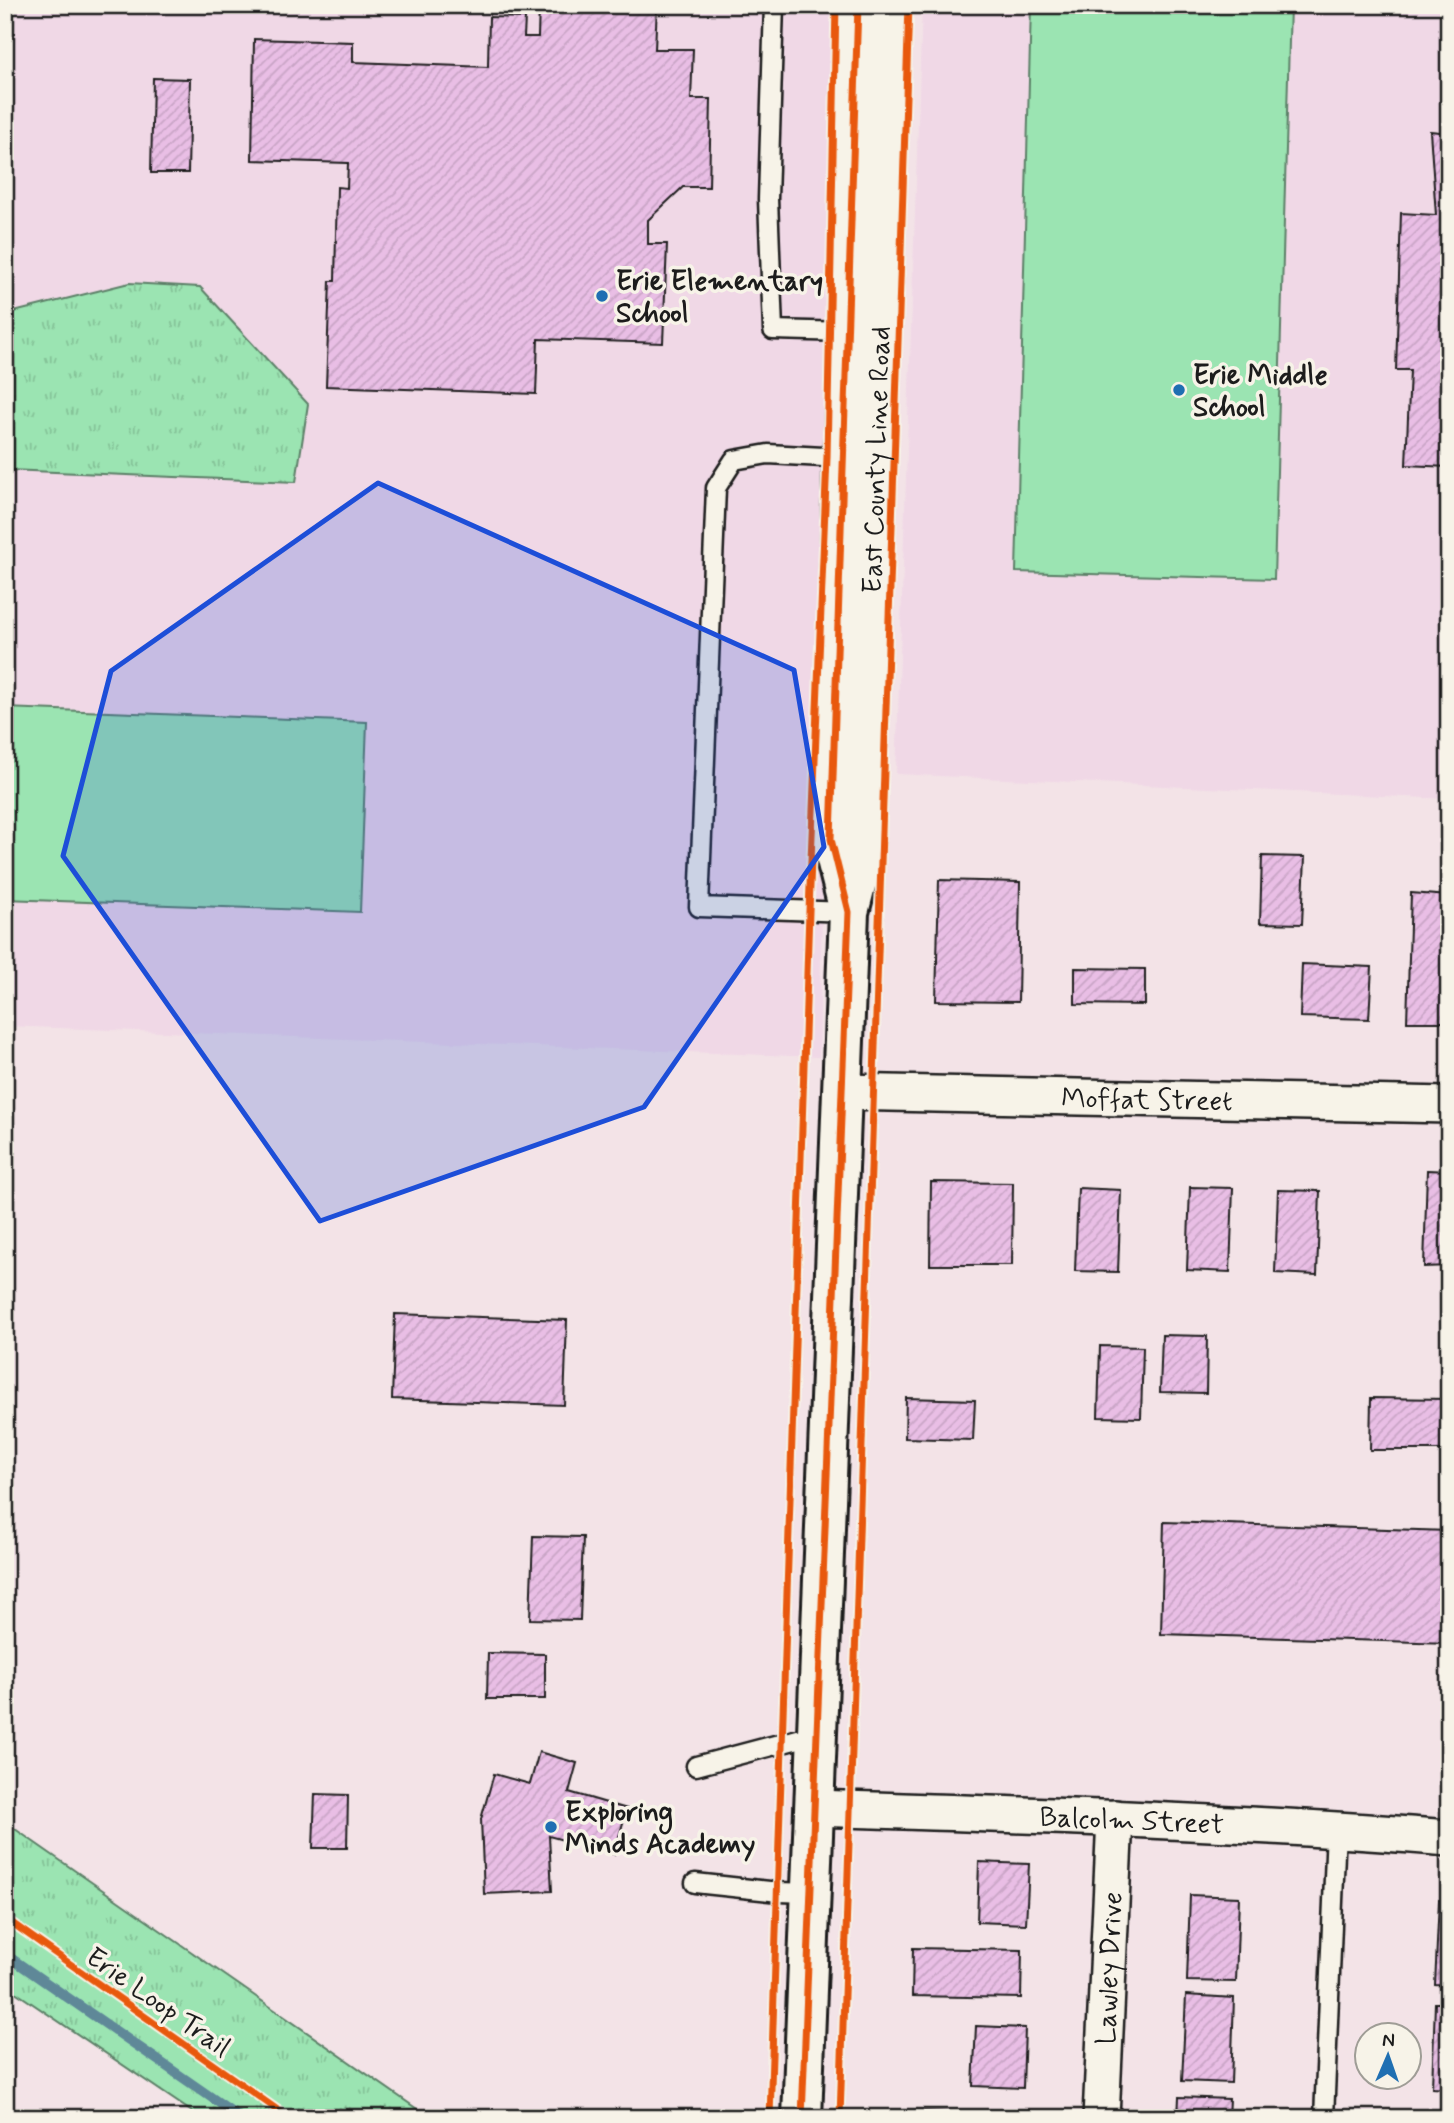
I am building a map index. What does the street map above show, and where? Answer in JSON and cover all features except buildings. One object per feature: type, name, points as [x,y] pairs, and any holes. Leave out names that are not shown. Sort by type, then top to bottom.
[{"type":"main road","name":"East County Line Road","points":[[849,912],[831,839],[858,5]]},
{"type":"main road","name":"East County Line Road","points":[[802,2118],[849,912],[862,861],[890,5]]},
{"type":"street","name":"Moffat Street","points":[[844,1092],[1449,1105]]},
{"type":"street","name":"Balcolm Street","points":[[814,1808],[1115,1818],[1336,1829],[1449,1838]]},
{"type":"street","name":"Lawley Drive","points":[[1101,2118],[1115,1818]]},
{"type":"lane","points":[[774,5],[768,199],[773,330],[847,332]]},
{"type":"lane","points":[[842,458],[768,454],[734,460],[716,488],[699,907],[849,912]]},
{"type":"lane","points":[[696,1766],[817,1734]]},
{"type":"lane","points":[[1324,2118],[1336,1829]]},
{"type":"lane","points":[[695,1883],[811,1893]]},
{"type":"highlighted area","points":[[378,483],[794,670],[824,847],[644,1107],[320,1221],[63,856],[111,671]]},
{"type":"shaded area","points":[[5,5],[840,5],[819,1057],[5,1026]]},
{"type":"shaded area","name":"Erie Middle School","points":[[922,5],[1449,5],[1449,799],[896,774]]},
{"type":"green space","points":[[1031,5],[1290,5],[1274,579],[1016,572]]},
{"type":"green space","points":[[129,283],[200,287],[308,404],[296,482],[8,470],[5,312]]},
{"type":"green space","points":[[5,708],[367,722],[360,912],[5,899]]},
{"type":"green space","points":[[5,1822],[430,2118],[201,2118],[5,1985]]},
{"type":"waterway","points":[[5,1954],[241,2118]]},
{"type":"cycle path","points":[[770,2118],[809,911],[827,457],[836,5]]},
{"type":"cycle path","points":[[802,2118],[849,912],[831,839],[858,5]]},
{"type":"cycle path","points":[[840,2118],[909,5]]},
{"type":"cycle path","name":"Erie Loop Trail","points":[[5,1918],[289,2118]]},
{"type":"place","name":"Erie Elementary School","points":[[602,296]]},
{"type":"place","name":"Erie Middle School","points":[[1179,390]]},
{"type":"place","name":"Exploring Minds Academy","points":[[551,1827]]}]
